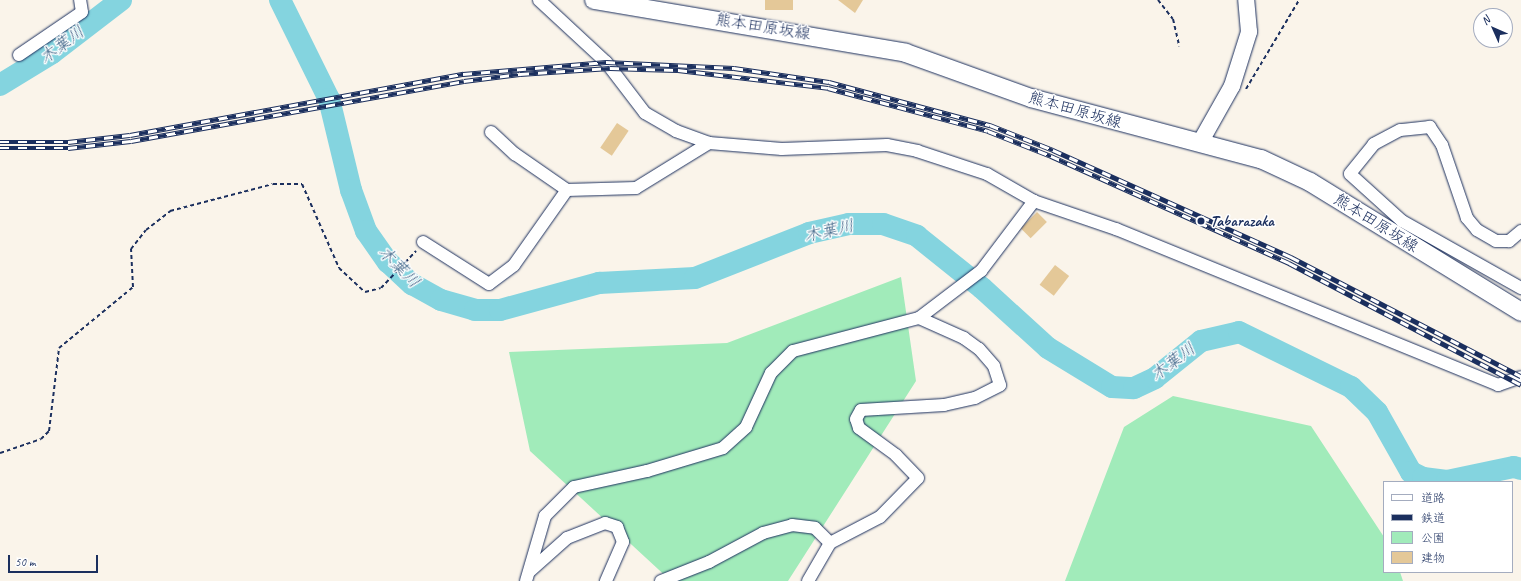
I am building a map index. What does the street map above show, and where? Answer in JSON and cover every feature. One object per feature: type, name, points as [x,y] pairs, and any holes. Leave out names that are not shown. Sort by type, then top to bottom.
[{"type":"main road","name":"熊本田原坂線","points":[[594,0],[906,53],[1031,98],[1111,122],[1201,141],[1260,159],[1310,182],[1521,312]]},
{"type":"street","points":[[19,55],[82,12],[80,0]]},
{"type":"street","points":[[539,0],[606,62],[645,113],[676,131],[709,143],[782,149],[895,147],[987,174],[1034,201],[1116,229],[1498,385],[1521,377]]},
{"type":"street","points":[[1201,141],[1232,86],[1249,32],[1246,0]]},
{"type":"street","points":[[1521,231],[1509,241],[1496,241],[1477,230],[1467,218],[1442,145],[1430,128],[1400,130],[1374,144],[1350,174],[1402,221],[1521,288]]},
{"type":"street","points":[[490,132],[514,154],[567,190],[636,188],[709,143]]},
{"type":"street","points":[[423,242],[489,284],[514,265],[567,190]]},
{"type":"street","points":[[528,576],[544,516],[574,487],[647,471],[724,448],[746,427],[771,373],[793,351],[919,318],[981,271],[996,254],[1034,201]]},
{"type":"street","points":[[808,581],[830,543],[880,516],[918,478],[896,455],[859,428],[856,419],[861,410],[944,405],[975,398],[1000,385],[994,366],[979,349],[964,338],[919,318]]},
{"type":"street","points":[[528,576],[567,538],[605,523],[617,527],[623,542],[606,581]]},
{"type":"street","points":[[660,581],[709,562],[763,533],[792,525],[815,528],[830,543]]},
{"type":"path","points":[[1158,0],[1173,19],[1179,46]]},
{"type":"path","points":[[1243,92],[1263,65],[1298,0]]},
{"type":"path","points":[[0,453],[41,439],[49,431],[59,348],[133,287],[131,249],[146,230],[170,211],[273,184],[302,184],[339,268],[365,292],[381,288],[423,242]]},
{"type":"green space","points":[[901,277],[916,381],[788,581],[671,581],[530,451],[509,352],[727,343]]},
{"type":"green space","points":[[1173,396],[1311,426],[1383,535],[1383,573],[1400,573],[1403,581],[1065,581],[1124,427]]},
{"type":"building","points":[[765,0],[793,0],[793,10],[765,10]]},
{"type":"building","points":[[838,0],[863,0],[855,13]]},
{"type":"building","points":[[617,123],[629,131],[612,156],[600,148]]},
{"type":"building","points":[[1037,212],[1047,222],[1031,238],[1021,228]]},
{"type":"building","points":[[1055,265],[1069,276],[1054,296],[1040,285]]},
{"type":"waterway","name":"木葉川","points":[[0,85],[52,53],[121,0]]},
{"type":"waterway","name":"木葉川","points":[[280,0],[329,99],[351,190],[366,231],[388,262],[412,284],[441,300],[475,310],[500,310],[599,283],[695,278],[809,233],[849,224],[883,224],[917,236],[982,288],[1048,348],[1112,387],[1134,388],[1155,378],[1201,341],[1239,332],[1351,387],[1377,412],[1411,472],[1423,478],[1447,481],[1514,467],[1521,469]]},
{"type":"railway","points":[[0,142],[68,142],[130,135],[463,74],[606,62],[734,68],[829,82],[990,125],[1053,150],[1291,257],[1521,376]]},
{"type":"railway","points":[[0,148],[68,148],[131,141],[464,81],[520,74],[610,68],[678,70],[828,88],[988,131],[1051,156],[1289,263],[1521,385]]},
{"type":"place","name":"Tabarazaka","points":[[1201,221]]}]
